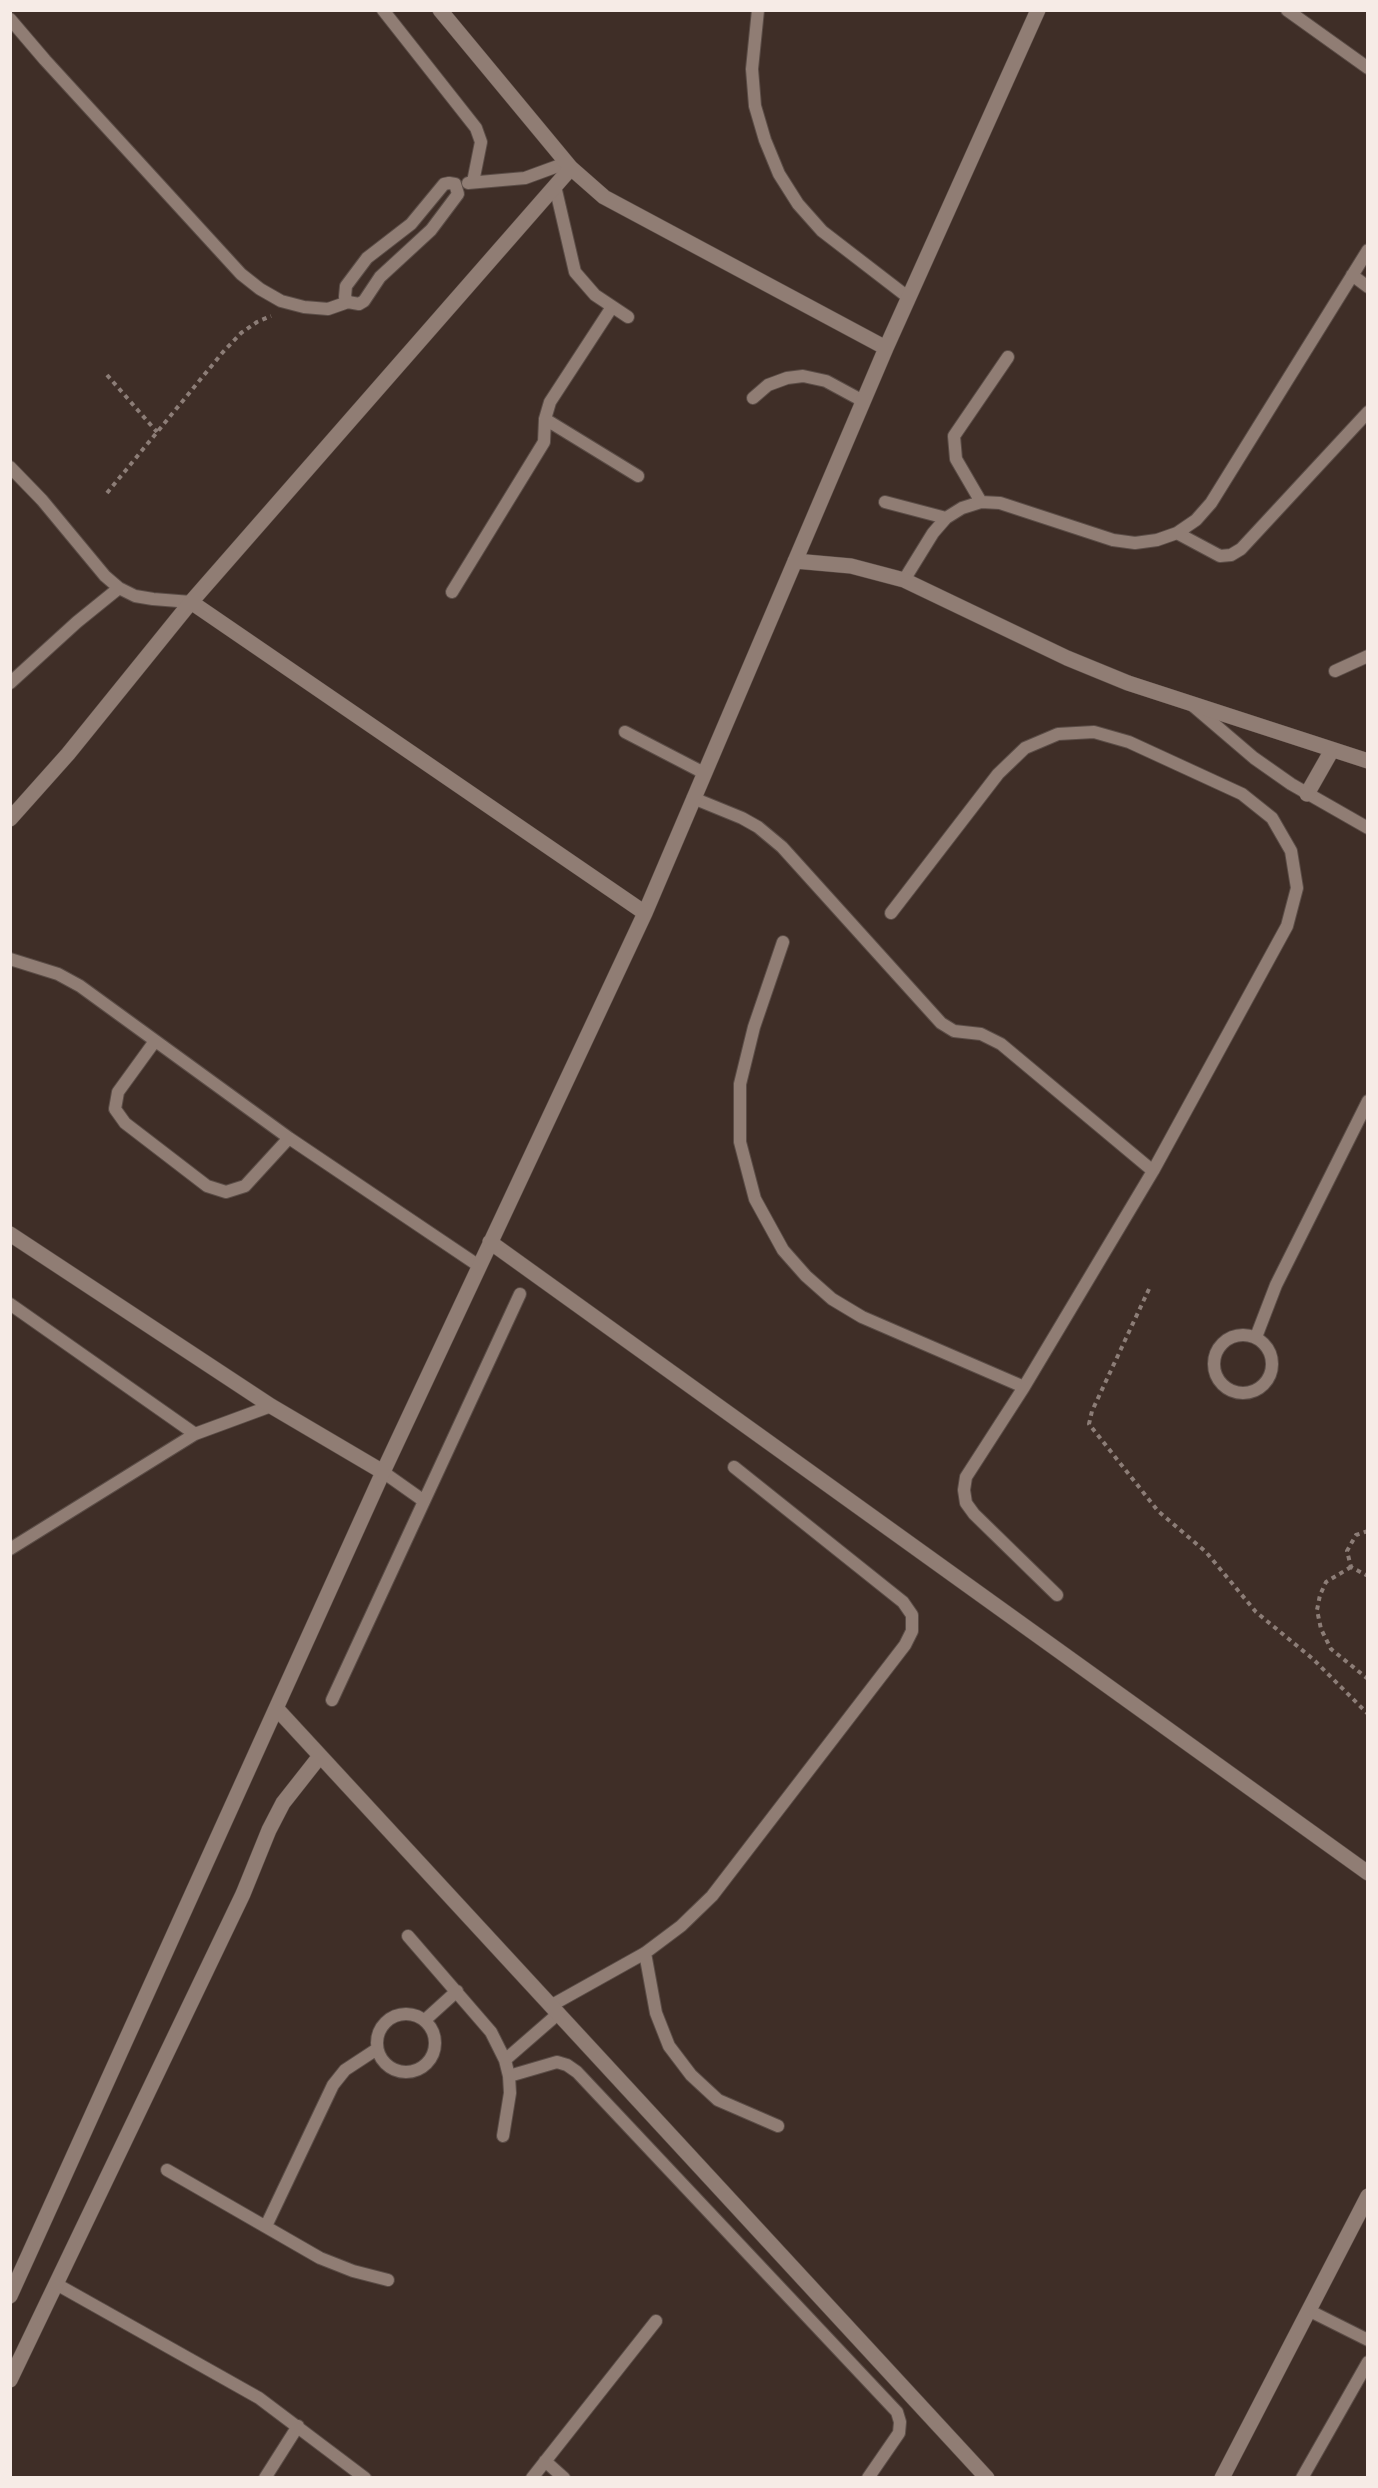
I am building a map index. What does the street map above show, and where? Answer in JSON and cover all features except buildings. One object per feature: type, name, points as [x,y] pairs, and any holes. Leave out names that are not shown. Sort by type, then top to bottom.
[{"type":"street","points":[[440,10],[568,166],[586,184],[623,209],[886,348]]},
{"type":"street","points":[[10,2296],[383,1472],[645,913],[886,348],[1038,10]]},
{"type":"street","points":[[10,819],[68,754],[191,602],[555,186],[568,166]]},
{"type":"street","points":[[795,561],[851,566],[904,580],[1067,658],[1128,683],[1368,761]]},
{"type":"street","points":[[191,602],[645,913]]},
{"type":"street","points":[[1307,794],[1332,750]]},
{"type":"street","points":[[10,1234],[271,1406],[383,1472]]},
{"type":"street","points":[[490,1242],[1368,1873]]},
{"type":"street","points":[[277,1709],[987,2478]]},
{"type":"street","points":[[10,2380],[243,1894],[269,1830],[283,1803],[320,1756]]},
{"type":"street","points":[[1222,2478],[1368,2196]]},
{"type":"lane","points":[[383,10],[476,128],[481,142],[473,183]]},
{"type":"lane","points":[[758,10],[752,69],[755,106],[765,140],[779,174],[798,204],[822,231],[909,298]]},
{"type":"lane","points":[[1287,10],[1368,68]]},
{"type":"lane","points":[[10,19],[241,274],[260,290],[281,301],[304,307],[328,309],[348,302]]},
{"type":"lane","points":[[455,184],[458,194],[424,237],[380,277],[364,301],[353,305],[348,302],[345,297],[346,286],[367,258],[411,224],[444,184],[525,178],[568,166]]},
{"type":"lane","points":[[555,186],[575,272],[583,285],[628,317]]},
{"type":"lane","points":[[904,580],[933,533],[946,518],[962,508],[981,502],[1000,503],[1113,540],[1135,543],[1156,540],[1177,533],[1196,520],[1211,503],[1368,250]]},
{"type":"lane","points":[[1352,275],[1368,287]]},
{"type":"lane","points":[[452,592],[544,441],[545,419],[550,402],[612,307]]},
{"type":"lane","points":[[981,502],[956,459],[954,436],[1008,357]]},
{"type":"lane","points":[[753,398],[768,385],[787,378],[803,376],[826,381],[863,401]]},
{"type":"lane","points":[[1177,533],[1220,556],[1231,555],[1241,549],[1368,412]]},
{"type":"lane","points":[[545,419],[638,476]]},
{"type":"lane","points":[[10,467],[42,500],[105,576],[119,588],[135,596],[191,602]]},
{"type":"lane","points":[[885,502],[946,518]]},
{"type":"lane","points":[[10,682],[119,588]]},
{"type":"lane","points":[[1335,671],[1368,656]]},
{"type":"lane","points":[[1191,704],[1254,758],[1307,794],[1368,828]]},
{"type":"lane","points":[[625,732],[704,773]]},
{"type":"lane","points":[[891,914],[998,774],[1024,748],[1058,734],[1095,732],[1129,742],[1242,794],[1272,818],[1291,851],[1297,888],[1287,926],[1153,1171],[1024,1387],[966,1477],[964,1490],[966,1503],[974,1514],[1057,1595]]},
{"type":"lane","points":[[693,798],[742,818],[758,827],[782,847],[941,1023],[954,1031],[981,1034],[1001,1044],[1153,1171]]},
{"type":"lane","points":[[783,942],[754,1027],[740,1084],[740,1142],[755,1199],[783,1250],[806,1276],[832,1299],[862,1317],[1024,1387]]},
{"type":"lane","points":[[10,959],[70,979],[289,1138],[479,1266]]},
{"type":"lane","points":[[155,1041],[118,1092],[115,1109],[125,1123],[207,1186],[226,1192],[245,1186],[289,1138]]},
{"type":"lane","points":[[1256,1337],[1276,1285],[1368,1101]]},
{"type":"lane","points":[[332,1700],[520,1294]]},
{"type":"lane","points":[[10,1304],[195,1434]]},
{"type":"lane","points":[[1243,1334],[1256,1337],[1266,1345],[1272,1357],[1272,1370],[1267,1382],[1250,1392],[1231,1391],[1220,1383],[1214,1371],[1214,1358],[1219,1346],[1230,1337],[1243,1334]]},
{"type":"lane","points":[[10,1549],[195,1434],[271,1406]]},
{"type":"lane","points":[[505,2060],[556,2009],[645,1953],[681,1926],[712,1896],[905,1645],[912,1631],[912,1616],[903,1602],[734,1467]]},
{"type":"lane","points":[[383,1472],[424,1501]]},
{"type":"lane","points":[[408,1936],[458,1991],[491,2032],[505,2060],[510,2093],[503,2136]]},
{"type":"lane","points":[[645,1953],[656,2013],[669,2046],[690,2076],[718,2100],[778,2126]]},
{"type":"lane","points":[[425,2020],[458,1991]]},
{"type":"lane","points":[[416,2015],[425,2020],[435,2037],[436,2047],[426,2065],[408,2073],[388,2067],[377,2049],[380,2029],[395,2016],[416,2015]]},
{"type":"lane","points":[[266,2226],[333,2085],[345,2070],[377,2049]]},
{"type":"lane","points":[[509,2076],[557,2062],[577,2072],[897,2412],[900,2422],[899,2433],[868,2478]]},
{"type":"lane","points":[[167,2170],[320,2258],[353,2271],[388,2280]]},
{"type":"lane","points":[[58,2284],[259,2398],[365,2478]]},
{"type":"lane","points":[[1310,2311],[1368,2340]]},
{"type":"lane","points":[[532,2478],[656,2321]]},
{"type":"lane","points":[[1302,2478],[1368,2362]]},
{"type":"lane","points":[[265,2478],[298,2426]]},
{"type":"lane","points":[[545,2461],[564,2478]]},
{"type":"path","points":[[107,493],[241,333],[257,322],[304,307]]},
{"type":"path","points":[[107,375],[157,432]]},
{"type":"path","points":[[1149,1289],[1092,1411],[1089,1424],[1158,1511],[1206,1552],[1256,1611],[1313,1659],[1368,1714]]},
{"type":"path","points":[[1368,1531],[1356,1535],[1347,1551],[1351,1567],[1358,1573],[1368,1576]]},
{"type":"path","points":[[1351,1567],[1326,1582],[1317,1610],[1321,1629],[1331,1649],[1368,1679]]}]
